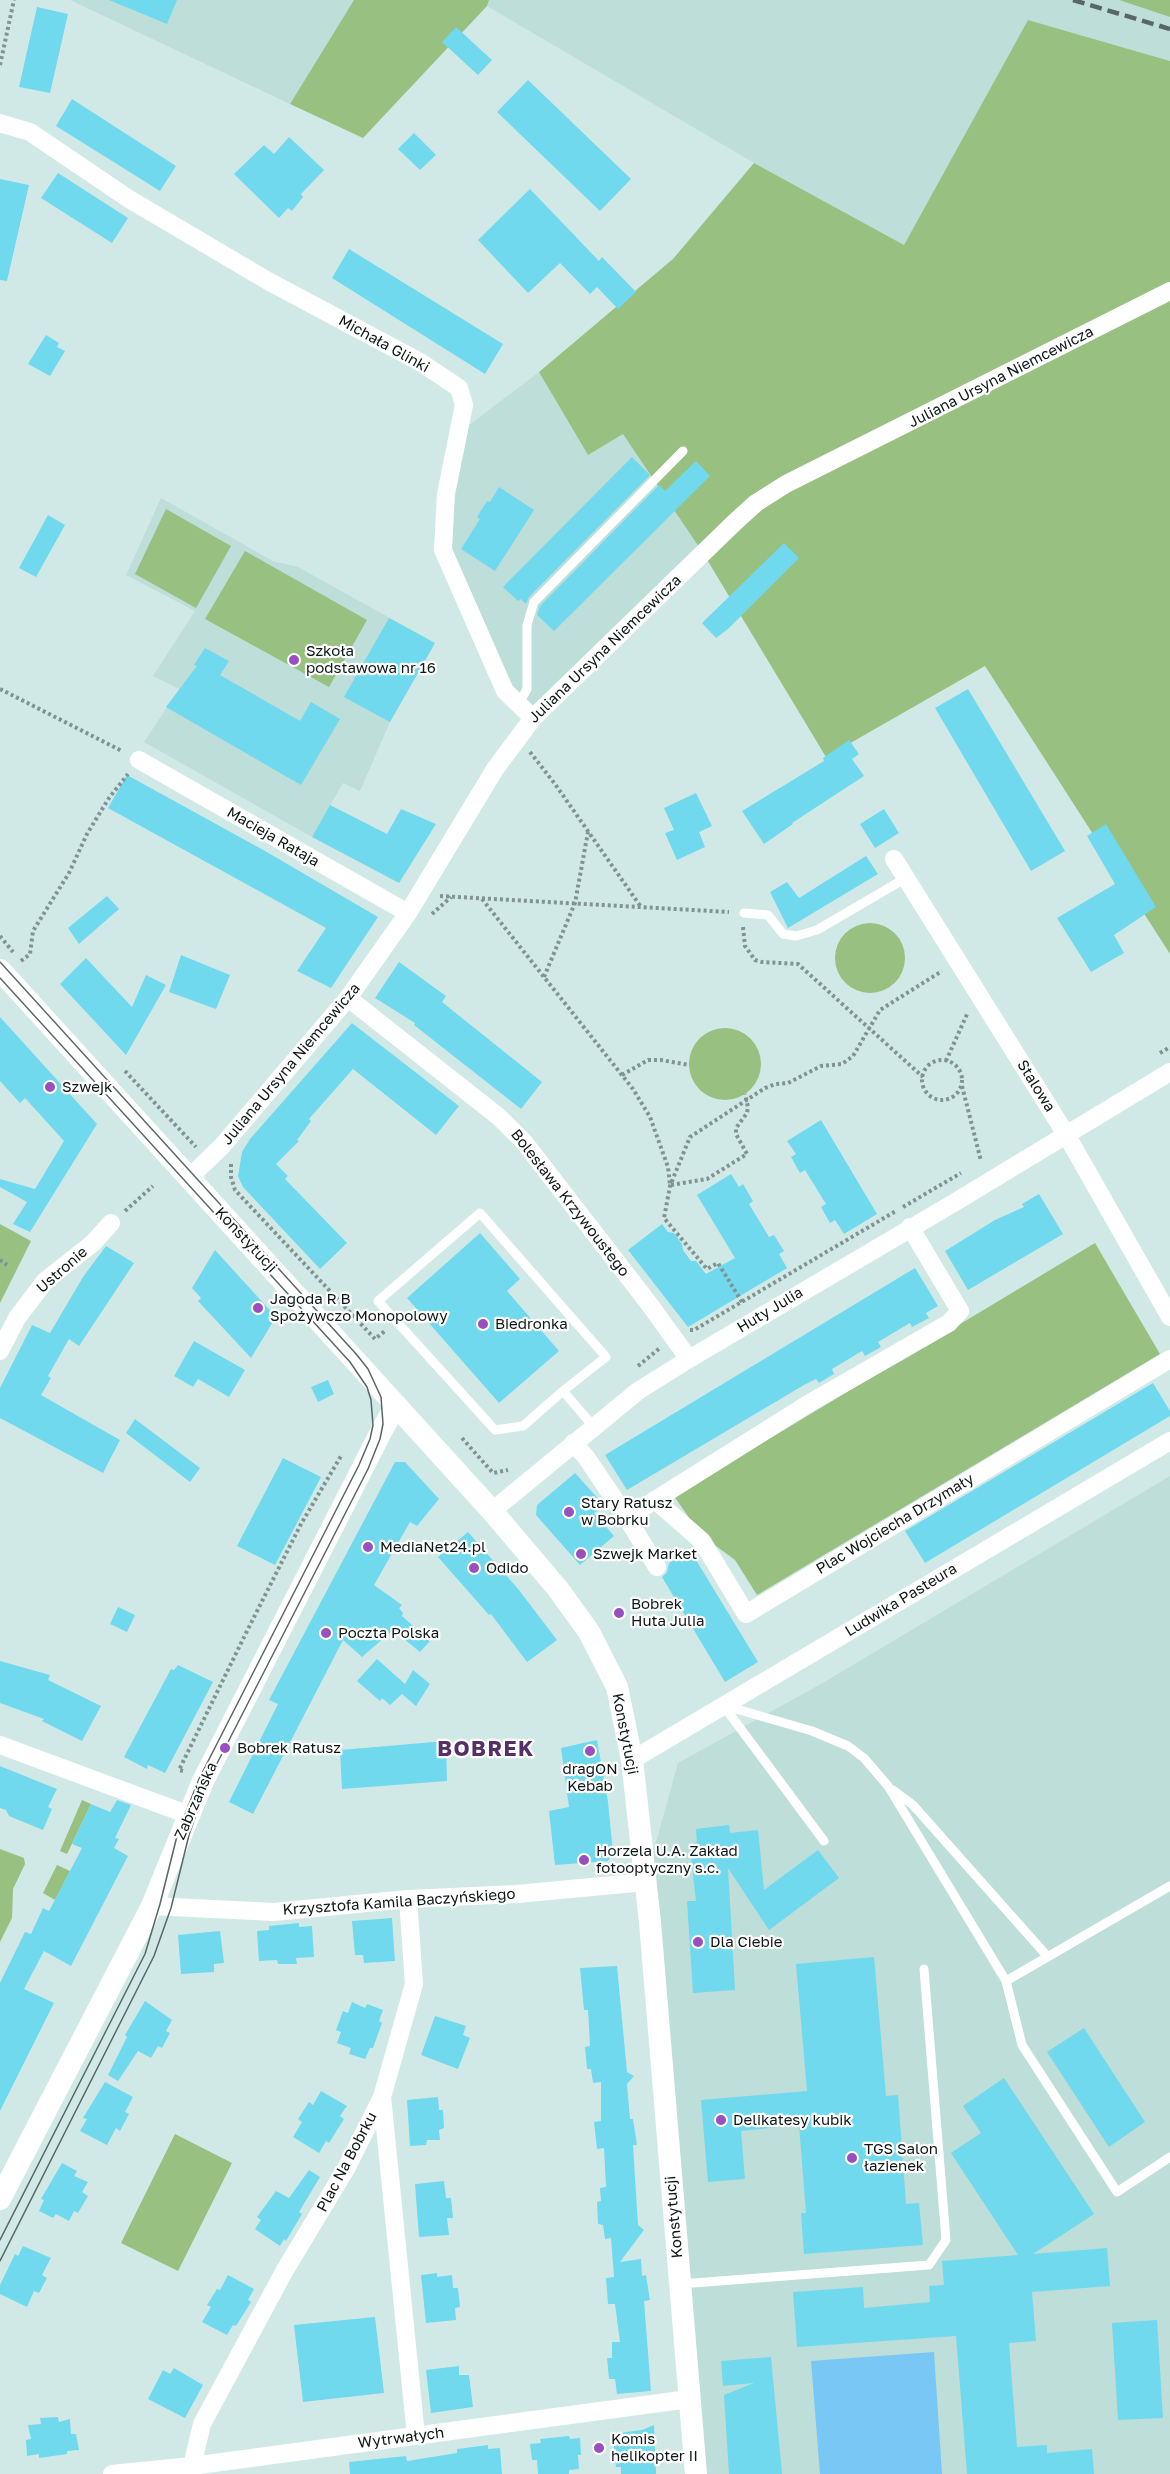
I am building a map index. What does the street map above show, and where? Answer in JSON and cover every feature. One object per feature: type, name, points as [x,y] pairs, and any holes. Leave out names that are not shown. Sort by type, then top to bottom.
[{"type":"street","name":"Michała Glinki","points":[[0,123],[30,132],[129,199],[268,281],[420,362],[459,388],[464,405],[446,494],[443,550],[504,691],[532,718]]},
{"type":"street","name":"Juliana Ursyna Niemcewicza","points":[[189,1178],[222,1146],[348,998],[408,913],[495,769],[532,718],[756,503],[786,484],[1170,291]]},
{"type":"street","name":"Macieja Rataja","points":[[139,760],[408,913]]},
{"type":"street","name":"Stalowa","points":[[894,859],[1067,1136],[1170,1317]]},
{"type":"street","name":"Konstytucji","points":[[0,970],[492,1511],[558,1589],[589,1632],[617,1688],[632,1760],[645,1882],[696,2474]]},
{"type":"street","name":"Bolesława Krzywoustego","points":[[348,998],[499,1117],[524,1142],[650,1305],[688,1359]]},
{"type":"street","name":"Huty Julia","points":[[492,1511],[638,1391],[910,1227],[1067,1136],[1170,1072]]},
{"type":"street","name":"Ustronie","points":[[0,1351],[18,1318],[38,1289],[93,1243],[111,1223]]},
{"type":"street","points":[[627,1518],[808,1404],[949,1323],[960,1311],[910,1227]]},
{"type":"street","name":"Plac Wojciecha Drzymały","points":[[655,1500],[702,1540],[746,1614],[1170,1359]]},
{"type":"street","name":"Zabrzańska","points":[[0,2199],[152,1906],[203,1781],[396,1406]]},
{"type":"street","name":"Ludwika Pasteura","points":[[632,1760],[1170,1441]]},
{"type":"street","points":[[573,1443],[586,1457],[657,1567]]},
{"type":"street","points":[[0,1745],[189,1815]]},
{"type":"street","name":"Krzysztofa Kamila Baczyńskiego","points":[[152,1906],[274,1912],[408,1899],[517,1893],[645,1882]]},
{"type":"street","points":[[382,2097],[414,1984],[408,1899]]},
{"type":"street","name":"Plac Na Bobrku","points":[[382,2097],[416,2436]]},
{"type":"street","name":"Plac Na Bobrku","points":[[193,2470],[202,2424],[285,2270],[347,2167],[382,2097]]},
{"type":"street","name":"Wytrwałych","points":[[112,2474],[193,2470],[416,2436],[689,2399]]},
{"type":"lane","points":[[518,705],[527,689],[527,625],[534,602],[683,451]]},
{"type":"lane","points":[[744,913],[768,915],[783,934],[796,936],[816,930],[906,878]]},
{"type":"lane","points":[[480,1213],[606,1357],[563,1392],[523,1426],[495,1430],[378,1301],[480,1213]]},
{"type":"lane","points":[[563,1392],[593,1426]]},
{"type":"lane","points":[[723,1706],[812,1731],[848,1746],[864,1758],[888,1786],[1006,1981],[1022,2045],[1117,2192],[1170,2157]]},
{"type":"lane","points":[[723,1706],[824,1841]]},
{"type":"lane","points":[[888,1786],[913,1805],[1048,1957]]},
{"type":"lane","points":[[1006,1981],[1170,1886]]},
{"type":"lane","points":[[680,2284],[929,2265],[946,2240],[924,1969]]},
{"type":"path","points":[[0,65],[14,0]]},
{"type":"path","points":[[0,689],[116,747]]},
{"type":"path","points":[[528,749],[641,907]]},
{"type":"path","points":[[21,961],[30,954],[33,931],[69,873],[87,834],[123,778],[139,760]]},
{"type":"path","points":[[544,977],[575,903],[588,831]]},
{"type":"path","points":[[451,896],[744,913],[743,940],[749,954],[755,960],[798,964],[923,1077]]},
{"type":"path","points":[[482,898],[622,1075],[650,1117],[668,1167],[670,1186]]},
{"type":"path","points":[[742,1302],[718,1263],[707,1269],[664,1218],[670,1186],[690,1137],[746,1096],[776,1084],[796,1080],[820,1066],[842,1064],[853,1056],[880,1011],[958,961]]},
{"type":"path","points":[[946,1061],[969,1011],[974,1008]]},
{"type":"path","points":[[622,1075],[639,1063],[648,1060],[661,1059],[689,1065]]},
{"type":"path","points":[[962,1085],[954,1097],[939,1100],[926,1092],[923,1077],[931,1064],[946,1061],[959,1069],[981,1161]]},
{"type":"path","points":[[670,1186],[707,1179],[747,1154],[736,1134],[736,1128],[747,1113],[746,1096]]},
{"type":"path","points":[[685,1329],[694,1330],[990,1156]]},
{"type":"path","points":[[231,1162],[231,1177],[235,1190],[375,1339]]},
{"type":"path","points":[[222,1177],[231,1177]]},
{"type":"path","points":[[111,1223],[153,1186]]},
{"type":"path","points":[[0,1260],[7,1265]]},
{"type":"path","points":[[636,1367],[664,1345]]},
{"type":"path","points":[[462,1438],[493,1473],[506,1472],[516,1464]]},
{"type":"path","points":[[189,1774],[179,1770],[301,1524],[341,1456]]},
{"type":"shaded area","points":[[70,0],[354,0],[290,104]]},
{"type":"shaded area","points":[[489,0],[1119,0],[1170,17],[1170,61],[1028,20],[904,245],[754,163],[487,6]]},
{"type":"shaded area","points":[[539,372],[588,455],[623,433],[703,553],[533,718],[505,691],[443,550],[460,432]]},
{"type":"shaded area","name":"Szkoła podstawowa nr 16","points":[[161,498],[273,561],[298,567],[435,643],[390,722],[360,791],[343,783],[312,837],[144,742],[179,689],[153,676],[195,611],[126,575]]},
{"type":"shaded area","points":[[1170,1476],[1170,2474],[696,2474],[645,1882],[678,1763],[821,1684]]},
{"type":"green space","points":[[354,0],[489,0],[487,6],[363,138],[290,104]]},
{"type":"green space","points":[[1119,0],[1170,0],[1170,17]]},
{"type":"green space","points":[[1028,20],[1170,61],[1170,954],[985,666],[826,757],[703,553],[623,434],[588,455],[539,372],[673,259],[754,163],[904,245]]},
{"type":"green space","points":[[166,509],[231,546],[196,608],[135,574]]},
{"type":"green space","points":[[245,551],[367,620],[329,687],[205,619]]},
{"type":"green space","points":[[870,923],[883,926],[895,933],[902,945],[905,958],[902,971],[895,983],[883,990],[870,993],[857,990],[845,983],[838,971],[835,958],[838,945],[845,933],[857,926]]},
{"type":"green space","points":[[725,1028],[745,1034],[755,1044],[761,1064],[755,1084],[745,1094],[725,1100],[705,1094],[695,1084],[689,1064],[695,1044],[705,1034]]},
{"type":"green space","points":[[0,1224],[31,1241],[0,1303]]},
{"type":"green space","points":[[1095,1243],[1160,1354],[757,1595],[735,1560],[701,1535],[674,1496]]},
{"type":"green space","points":[[82,1800],[91,1804],[67,1854],[60,1851]]},
{"type":"green space","points":[[0,1849],[24,1858],[25,1864],[13,1889],[12,1918],[0,1942]]},
{"type":"green space","points":[[57,1865],[70,1871],[55,1900],[43,1893]]},
{"type":"green space","points":[[175,2134],[232,2163],[178,2271],[121,2243]]},
{"type":"water","points":[[934,2352],[942,2474],[820,2474],[811,2361]]},
{"type":"building","points":[[109,0],[177,0],[167,24]]},
{"type":"building","points":[[37,7],[68,14],[50,93],[19,87]]},
{"type":"building","points":[[456,27],[492,60],[478,75],[442,42]]},
{"type":"building","points":[[528,80],[631,179],[600,211],[497,112]]},
{"type":"building","points":[[72,99],[176,166],[160,191],[56,126]]},
{"type":"building","points":[[414,133],[436,155],[420,170],[398,149]]},
{"type":"building","points":[[289,137],[324,170],[301,194],[303,197],[292,211],[288,208],[279,218],[234,174],[264,145],[274,154]]},
{"type":"building","points":[[58,173],[128,218],[112,243],[41,198]]},
{"type":"building","points":[[0,179],[29,185],[7,281],[0,280]]},
{"type":"building","points":[[530,189],[599,261],[602,257],[636,292],[618,309],[597,287],[590,294],[560,263],[528,293],[478,240]]},
{"type":"building","points":[[349,249],[503,344],[485,374],[332,278]]},
{"type":"building","points":[[46,335],[59,343],[57,347],[65,351],[50,376],[28,364]]},
{"type":"building","points":[[632,457],[650,475],[529,597],[526,604],[521,599],[518,601],[503,587]]},
{"type":"building","points":[[696,461],[710,476],[554,631],[537,615],[540,606],[659,485],[665,491]]},
{"type":"building","points":[[499,487],[534,510],[495,571],[461,549],[480,519],[477,517]]},
{"type":"building","points":[[48,515],[65,525],[36,577],[19,568]]},
{"type":"building","points":[[784,543],[799,558],[728,629],[716,638],[702,623]]},
{"type":"building","points":[[389,618],[435,643],[390,722],[344,697]]},
{"type":"building","points":[[205,648],[229,661],[220,675],[300,721],[311,702],[340,719],[301,785],[166,707],[197,666],[194,665]]},
{"type":"building","points":[[968,689],[1065,851],[1031,871],[935,708]]},
{"type":"building","points":[[849,740],[859,754],[852,759],[864,776],[764,844],[742,811],[824,761],[823,758]]},
{"type":"building","points":[[127,775],[265,851],[378,917],[331,988],[297,971],[326,928],[108,808]]},
{"type":"building","points":[[696,793],[712,826],[699,832],[705,847],[677,860],[665,833],[674,830],[664,808]]},
{"type":"building","points":[[330,805],[387,834],[401,809],[436,824],[399,883],[312,837]]},
{"type":"building","points":[[884,809],[899,833],[875,848],[860,824]]},
{"type":"building","points":[[1106,824],[1156,907],[1114,935],[1124,953],[1091,972],[1057,918],[1115,884],[1087,836]]},
{"type":"building","points":[[866,856],[878,874],[788,928],[770,892],[787,882],[799,898]]},
{"type":"building","points":[[107,896],[119,909],[79,944],[68,928]]},
{"type":"building","points":[[181,955],[230,975],[216,1009],[169,992]]},
{"type":"building","points":[[86,958],[132,1007],[146,975],[166,985],[126,1055],[60,984]]},
{"type":"building","points":[[399,962],[446,996],[442,1002],[542,1082],[521,1109],[414,1025],[415,1023],[375,998]]},
{"type":"building","points":[[0,1017],[97,1124],[30,1232],[13,1224],[27,1202],[0,1187],[0,1179],[35,1189],[64,1141],[25,1098],[20,1103],[0,1081]]},
{"type":"building","points":[[352,1023],[459,1106],[436,1135],[353,1069],[309,1119],[311,1121],[297,1140],[299,1141],[276,1164],[288,1176],[285,1179],[347,1243],[320,1269],[243,1187],[238,1176],[242,1152],[250,1139]]},
{"type":"building","points":[[821,1120],[877,1214],[844,1234],[835,1220],[830,1223],[821,1207],[826,1204],[805,1170],[800,1173],[791,1157],[796,1154],[787,1141]]},
{"type":"building","points":[[731,1174],[739,1187],[743,1184],[753,1201],[749,1204],[769,1237],[774,1235],[784,1251],[779,1254],[787,1268],[688,1327],[628,1250],[662,1224],[668,1232],[674,1233],[691,1261],[696,1261],[706,1274],[735,1258],[697,1195]]},
{"type":"building","points":[[1039,1194],[1063,1234],[968,1290],[945,1251],[995,1220],[1024,1207],[1022,1204]]},
{"type":"building","name":"Biedronka","points":[[480,1233],[520,1279],[507,1291],[559,1351],[499,1403],[407,1298]]},
{"type":"building","points":[[106,1246],[134,1263],[79,1346],[69,1339],[48,1376],[51,1378],[41,1395],[120,1440],[103,1473],[0,1418],[0,1388],[32,1325],[50,1333],[83,1277]]},
{"type":"building","points":[[215,1250],[276,1317],[251,1358],[198,1301],[201,1298],[192,1288]]},
{"type":"building","points":[[915,1268],[938,1306],[926,1313],[929,1318],[912,1327],[910,1323],[878,1342],[881,1347],[865,1356],[862,1351],[832,1369],[834,1374],[819,1383],[816,1379],[804,1385],[627,1490],[605,1455]]},
{"type":"building","points":[[194,1341],[245,1370],[229,1397],[198,1379],[193,1387],[174,1376]]},
{"type":"building","points":[[328,1380],[334,1394],[318,1402],[311,1387]]},
{"type":"building","points":[[1153,1383],[1170,1411],[1170,1416],[925,1563],[905,1531]]},
{"type":"building","points":[[135,1419],[200,1468],[190,1482],[126,1433]]},
{"type":"building","points":[[283,1458],[321,1477],[275,1565],[237,1546]]},
{"type":"building","points":[[395,1462],[405,1462],[439,1499],[417,1526],[410,1522],[374,1585],[402,1605],[399,1608],[403,1613],[402,1616],[430,1641],[420,1652],[393,1630],[362,1657],[343,1640],[253,1814],[229,1802],[278,1704],[269,1700]]},
{"type":"building","points":[[575,1473],[604,1505],[594,1513],[614,1536],[580,1565],[536,1515],[537,1505]]},
{"type":"building","points":[[468,1532],[519,1590],[557,1640],[527,1662],[491,1614],[489,1615],[438,1557]]},
{"type":"building","points":[[690,1550],[758,1662],[725,1682],[662,1577],[667,1572],[669,1563]]},
{"type":"building","points":[[118,1607],[135,1615],[127,1632],[110,1624]]},
{"type":"building","points":[[377,1659],[405,1684],[413,1670],[430,1684],[416,1706],[402,1694],[390,1705],[382,1698],[380,1701],[357,1681]]},
{"type":"building","points":[[0,1661],[50,1675],[48,1680],[101,1706],[82,1741],[42,1721],[44,1719],[0,1703]]},
{"type":"building","points":[[178,1665],[213,1682],[165,1773],[148,1765],[147,1769],[124,1757],[171,1669],[174,1670]]},
{"type":"building","points":[[597,1740],[608,1802],[613,1853],[608,1861],[555,1865],[549,1811],[569,1807],[561,1748]]},
{"type":"building","points":[[446,1741],[447,1781],[342,1789],[340,1750]]},
{"type":"building","points":[[0,1766],[57,1789],[48,1807],[52,1809],[43,1830],[9,1816],[6,1810],[0,1808]]},
{"type":"building","points":[[117,1800],[131,1805],[115,1838],[119,1839],[114,1848],[128,1856],[71,1966],[44,1951],[24,1989],[54,2003],[0,2111],[0,1983],[25,1932],[31,1934],[43,1908],[49,1911],[82,1848],[72,1844],[91,1804],[110,1812]]},
{"type":"building","points":[[729,1825],[730,1833],[758,1830],[764,1890],[818,1850],[839,1878],[769,1930],[728,1868],[735,1990],[693,1993],[687,1901],[696,1901],[690,1847],[697,1842],[696,1829]]},
{"type":"building","points":[[392,1918],[395,1961],[364,1963],[363,1955],[355,1955],[352,1921]]},
{"type":"building","points":[[299,1923],[299,1927],[312,1926],[314,1957],[296,1958],[297,1964],[278,1964],[277,1960],[259,1961],[257,1931],[269,1930],[269,1926]]},
{"type":"building","points":[[220,1931],[224,1963],[214,1964],[214,1972],[181,1974],[178,1935]]},
{"type":"building","points":[[874,1957],[886,2096],[898,2095],[906,2204],[919,2203],[923,2245],[804,2254],[801,2213],[806,2213],[799,2125],[741,2131],[745,2179],[708,2182],[701,2100],[807,2091],[796,1964]]},
{"type":"building","points":[[617,1966],[627,2072],[634,2076],[627,2084],[630,2119],[633,2119],[637,2145],[633,2145],[638,2225],[644,2230],[620,2262],[641,2259],[642,2276],[646,2275],[650,2300],[644,2301],[651,2391],[617,2394],[615,2379],[609,2379],[607,2358],[612,2358],[612,2342],[620,2342],[615,2304],[608,2304],[606,2278],[614,2277],[611,2238],[605,2239],[603,2225],[598,2224],[597,2202],[601,2201],[600,2188],[606,2187],[604,2148],[597,2149],[594,2122],[601,2121],[601,2082],[593,2083],[591,2069],[587,2069],[585,2047],[590,2046],[588,2010],[584,2010],[580,1968]]},
{"type":"building","points":[[145,2001],[172,2020],[166,2031],[170,2033],[162,2048],[158,2046],[151,2058],[138,2051],[118,2081],[108,2075],[127,2037],[125,2035]]},
{"type":"building","points":[[352,2002],[365,2008],[367,2004],[383,2010],[379,2021],[382,2023],[373,2048],[370,2048],[365,2059],[349,2054],[351,2048],[337,2043],[341,2032],[336,2030],[343,2011],[348,2013]]},
{"type":"building","points":[[435,2016],[466,2026],[463,2035],[470,2038],[458,2069],[421,2055]]},
{"type":"building","points":[[1084,2028],[1145,2122],[1109,2147],[1047,2052]]},
{"type":"building","points":[[1004,2078],[1094,2214],[1033,2254],[1107,2248],[1110,2286],[1032,2292],[1036,2341],[1009,2343],[1017,2447],[1047,2445],[1047,2453],[1092,2449],[1094,2474],[967,2474],[956,2336],[797,2347],[793,2292],[863,2287],[864,2308],[930,2302],[929,2286],[944,2285],[942,2261],[1018,2255],[951,2153],[981,2133],[963,2106]]},
{"type":"building","points":[[105,2082],[133,2097],[125,2112],[129,2114],[120,2131],[116,2128],[107,2145],[80,2131],[87,2119],[83,2118]]},
{"type":"building","points":[[321,2091],[347,2106],[340,2116],[344,2119],[329,2143],[326,2141],[319,2153],[293,2137],[302,2122],[298,2119],[309,2102],[313,2105]]},
{"type":"building","points":[[438,2097],[439,2110],[443,2110],[444,2128],[439,2130],[440,2140],[427,2140],[426,2145],[410,2146],[407,2100]]},
{"type":"building","points":[[62,2163],[77,2171],[74,2176],[88,2182],[82,2192],[88,2196],[78,2213],[74,2211],[69,2221],[56,2214],[53,2218],[39,2211],[44,2200],[41,2199]]},
{"type":"building","points":[[309,2170],[320,2177],[299,2212],[302,2214],[286,2241],[284,2239],[280,2246],[255,2229],[261,2220],[257,2217],[276,2191],[289,2198]]},
{"type":"building","points":[[444,2181],[446,2198],[451,2198],[453,2218],[447,2218],[449,2235],[419,2237],[415,2184]]},
{"type":"building","points":[[23,2246],[51,2258],[42,2275],[47,2278],[39,2293],[34,2291],[27,2307],[0,2294],[0,2285],[15,2254],[18,2256]]},
{"type":"building","points":[[437,2273],[437,2277],[452,2275],[453,2288],[458,2288],[460,2307],[455,2308],[456,2320],[426,2323],[421,2275]]},
{"type":"building","points":[[228,2275],[254,2289],[248,2300],[251,2302],[236,2326],[233,2325],[227,2335],[202,2322],[211,2307],[207,2305],[217,2289],[220,2290]]},
{"type":"building","points":[[375,2317],[384,2393],[303,2402],[294,2325]]},
{"type":"building","points":[[1157,2320],[1163,2418],[1118,2420],[1112,2323]]},
{"type":"building","points":[[771,2357],[782,2474],[729,2474],[724,2395],[754,2383],[723,2386],[721,2361]]},
{"type":"building","points":[[459,2366],[459,2375],[469,2375],[473,2407],[431,2413],[426,2370]]},
{"type":"building","points":[[174,2368],[203,2385],[185,2418],[148,2399],[163,2370],[170,2374]]},
{"type":"building","points":[[58,2417],[59,2422],[70,2419],[71,2434],[76,2434],[79,2450],[39,2458],[39,2454],[27,2456],[26,2440],[31,2439],[28,2425],[41,2424],[40,2418]]},
{"type":"building","points":[[654,2425],[656,2474],[621,2474],[621,2467],[616,2467],[614,2446],[619,2445],[619,2433],[642,2430]]},
{"type":"building","points":[[569,2436],[570,2439],[580,2438],[579,2469],[569,2470],[569,2474],[538,2474],[537,2460],[532,2460],[530,2444],[541,2443],[540,2439]]},
{"type":"building","points":[[488,2445],[488,2449],[500,2448],[502,2474],[350,2474],[349,2462],[406,2456],[407,2461],[457,2453],[457,2449]]},
{"type":"tram line","points":[[0,962],[357,1355],[368,1369],[381,1397],[383,1424],[380,1439],[368,1469],[207,1783],[189,1835],[171,1908],[154,1956],[0,2261]]},
{"type":"tram line","points":[[0,978],[350,1362],[367,1387],[371,1400],[373,1425],[359,1465],[199,1779],[178,1832],[145,1954],[0,2240]]},
{"type":"railway","points":[[1073,0],[1170,29]]},
{"type":"place","name":"Szkoła podstawowa nr 16","points":[[294,660]]},
{"type":"place","name":"Szwejk","points":[[50,1087]]},
{"type":"place","name":"Jagoda R B Spożywczo Monopolowy","points":[[258,1308]]},
{"type":"place","name":"Biedronka","points":[[483,1324]]},
{"type":"place","name":"Stary Ratusz w Bobrku","points":[[569,1512]]},
{"type":"place","name":"MediaNet24.pl","points":[[368,1547]]},
{"type":"place","name":"Szwejk Market","points":[[581,1554]]},
{"type":"place","name":"Odido","points":[[474,1568]]},
{"type":"place","name":"Bobrek Huta Julia","points":[[619,1613]]},
{"type":"place","name":"Poczta Polska","points":[[326,1633]]},
{"type":"place","name":"Bobrek Ratusz","points":[[225,1748]]},
{"type":"place","name":"dragON Kebab","points":[[590,1751]]},
{"type":"place","name":"Horzela U.A. Zakład fotooptyczny s.c.","points":[[584,1860]]},
{"type":"place","name":"Dla Ciebie","points":[[698,1942]]},
{"type":"place","name":"Delikatesy kubik","points":[[721,2120]]},
{"type":"place","name":"TGS Salon łazienek","points":[[852,2158]]},
{"type":"place","name":"Komis helikopter II","points":[[599,2448]]},
{"type":"district","name":"BOBREK","points":[[486,1749]]}]
